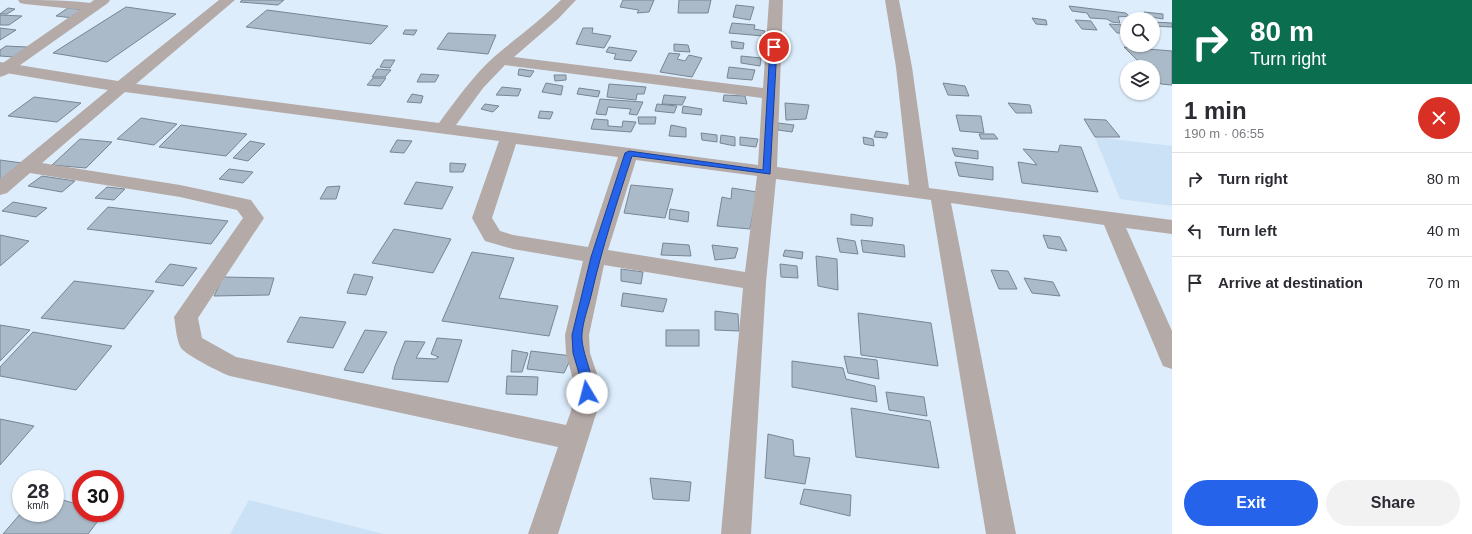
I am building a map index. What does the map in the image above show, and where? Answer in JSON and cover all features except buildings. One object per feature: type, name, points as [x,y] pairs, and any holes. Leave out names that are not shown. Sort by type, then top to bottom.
[{"type":"street","points":[[25,0],[98,4]]},
{"type":"street","points":[[0,189],[228,0]]},
{"type":"street","points":[[444,129],[480,81],[500,60],[549,19],[568,0]]},
{"type":"street","points":[[736,534],[754,282],[767,172],[776,0]]},
{"type":"street","points":[[892,0],[930,195],[1001,534]]},
{"type":"street","points":[[2,69],[98,4]]},
{"type":"street","points":[[500,60],[771,94]]},
{"type":"street","points":[[2,69],[122,87],[629,153],[1172,228]]},
{"type":"street","points":[[509,138],[482,218],[492,236],[513,242],[595,257],[754,282]]},
{"type":"street","points":[[543,534],[584,411],[587,393],[586,380],[578,353],[577,335],[595,257],[629,153]]},
{"type":"street","points":[[27,167],[180,190],[244,205],[254,218],[186,317],[191,343],[230,366],[574,439]]},
{"type":"street","points":[[1112,219],[1172,359]]},
{"type":"shaded area","points":[[1095,137],[1172,146],[1172,206],[1120,199]]},
{"type":"shaded area","points":[[249,500],[384,534],[230,534]]},
{"type":"route","points":[[587,393],[586,380],[578,353],[577,335],[595,257],[629,153],[767,172],[774,47]]}]
